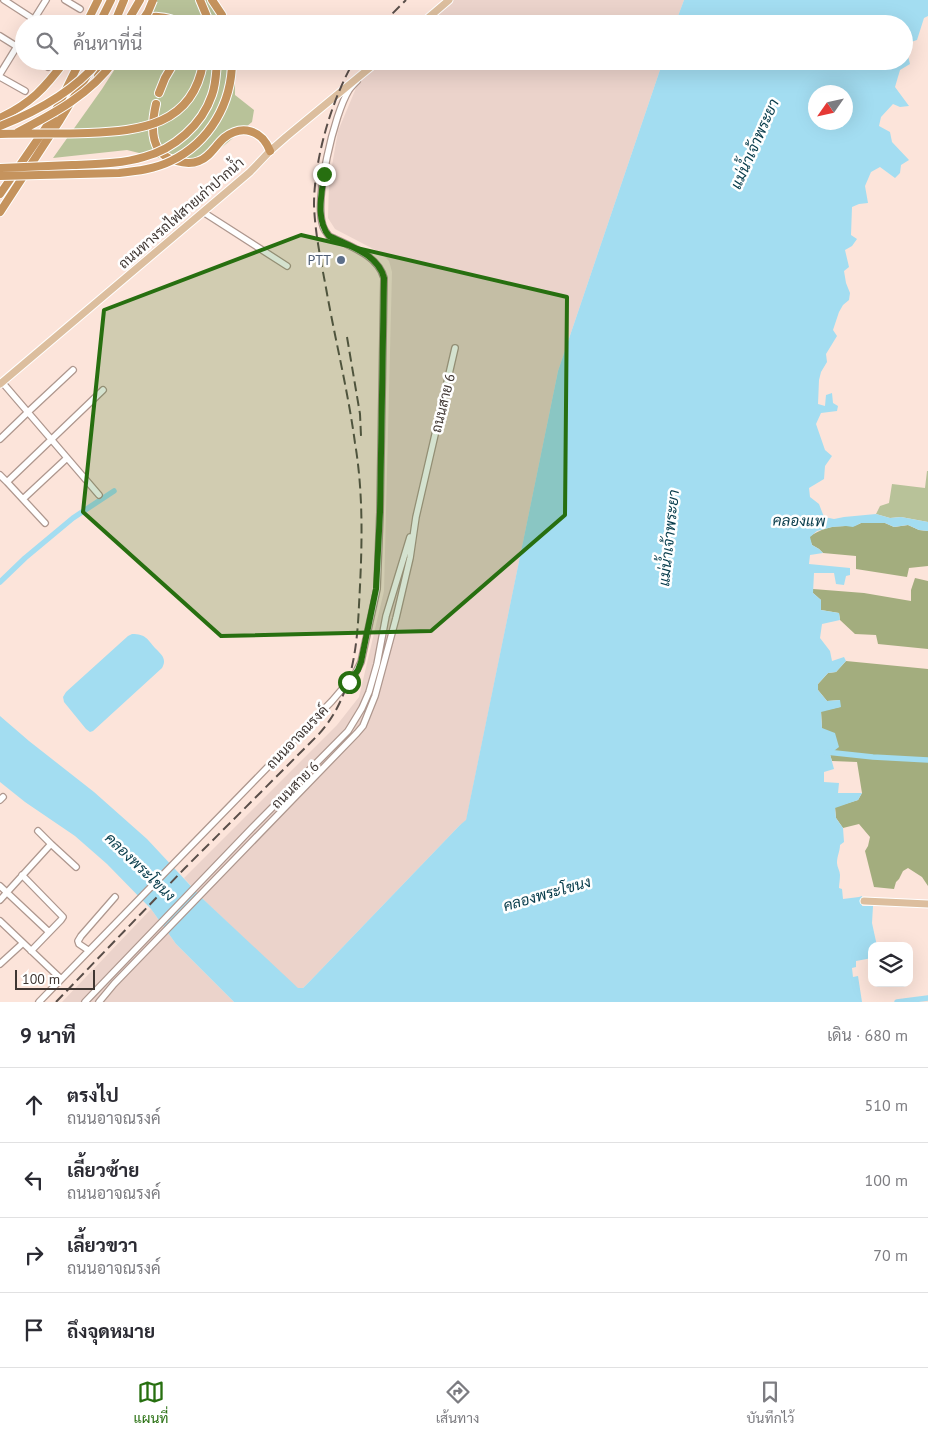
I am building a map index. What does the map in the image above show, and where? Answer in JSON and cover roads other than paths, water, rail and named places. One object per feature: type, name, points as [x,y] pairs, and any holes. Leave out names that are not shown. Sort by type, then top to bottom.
[{"type":"highway","points":[[90,15],[98,0]]},
{"type":"highway","points":[[104,15],[111,0]]},
{"type":"highway","points":[[118,15],[124,0]]},
{"type":"highway","points":[[131,15],[140,0]]},
{"type":"highway","points":[[146,15],[153,0]]},
{"type":"highway","points":[[200,0],[206,15]]},
{"type":"highway","points":[[212,0],[221,15]]},
{"type":"highway","points":[[0,118],[18,109],[38,94],[58,70]]},
{"type":"highway","points":[[0,194],[52,120],[76,70]]},
{"type":"highway","points":[[0,212],[60,120],[90,70]]},
{"type":"highway","points":[[0,126],[46,104],[80,82],[91,70]]},
{"type":"highway","points":[[60,120],[95,81],[102,70]]},
{"type":"highway","points":[[0,138],[27,128],[74,100],[95,84],[107,70]]},
{"type":"highway","points":[[159,93],[170,70]]},
{"type":"highway","points":[[0,134],[119,132],[155,123],[173,114],[189,98],[198,83],[202,70]]},
{"type":"highway","points":[[0,168],[125,161],[149,156],[169,147],[195,125],[205,111],[212,96],[216,70]]},
{"type":"highway","points":[[0,176],[119,173],[138,171],[171,161],[198,142],[217,119],[230,86],[231,70]]},
{"type":"highway","points":[[156,104],[152,130],[157,147],[167,158],[186,163],[198,162],[210,154],[225,138],[233,133],[244,131],[251,131],[260,136],[267,143],[270,151]]},
{"type":"main road","points":[[432,15],[449,0]]},
{"type":"main road","name":"ถนนทางรถไฟสายเก่าปากน้ำ","points":[[1,383],[250,172],[270,151],[368,70]]},
{"type":"main road","points":[[864,901],[928,904]]},
{"type":"street","points":[[4,0],[25,15]]},
{"type":"street","points":[[37,15],[46,0]]},
{"type":"street","points":[[65,0],[80,9]]},
{"type":"street","points":[[0,36],[15,45]]},
{"type":"street","points":[[15,49],[0,75],[25,91]]},
{"type":"street","name":"ถนนอาจณรงค์","points":[[39,1002],[332,701],[355,674],[361,662],[376,589],[380,512],[384,278],[379,266],[371,258],[329,236],[321,219],[321,203],[331,138],[349,90],[363,74]]},
{"type":"street","points":[[203,212],[287,266]]},
{"type":"street","name":"ถนนสาย 6","points":[[85,1002],[348,731],[362,708],[377,664],[386,616],[416,516],[455,348]]},
{"type":"street","points":[[0,439],[73,370]]},
{"type":"street","points":[[1,383],[99,495]]},
{"type":"street","points":[[7,482],[103,390]]},
{"type":"street","points":[[23,499],[67,458]]},
{"type":"street","points":[[0,475],[45,523]]},
{"type":"street","name":"ถนนสาย 6","points":[[99,1002],[114,984],[362,726],[375,696],[396,618],[410,558],[416,516]]},
{"type":"street","points":[[38,832],[76,867]]},
{"type":"street","points":[[0,900],[51,844]]},
{"type":"street","points":[[22,875],[63,917],[31,951]]},
{"type":"street","points":[[0,886],[49,932]]},
{"type":"street","points":[[88,950],[79,944],[78,941],[115,898]]},
{"type":"street","points":[[0,921],[61,979]]},
{"type":"street","points":[[0,964],[23,942]]},
{"type":"water","points":[[684,0],[928,0],[928,16],[924,18],[917,40],[913,41],[913,15],[678,15]]},
{"type":"water","points":[[660,70],[900,70],[895,87],[909,106],[900,107],[893,104],[881,117],[879,126],[890,132],[892,142],[909,160],[901,165],[900,173],[895,178],[880,167],[871,172],[865,186],[868,203],[852,207],[851,235],[857,239],[852,246],[845,250],[849,267],[844,271],[850,293],[849,300],[839,312],[833,330],[837,336],[826,354],[827,362],[819,380],[818,404],[825,406],[826,395],[832,393],[833,403],[838,406],[837,411],[821,413],[816,424],[825,450],[832,456],[825,466],[824,479],[809,488],[810,497],[819,504],[824,517],[834,519],[876,514],[890,518],[901,517],[928,522],[928,531],[919,530],[908,525],[894,527],[885,523],[861,523],[853,527],[832,527],[817,531],[810,537],[812,545],[823,553],[810,555],[809,564],[850,568],[850,575],[846,576],[844,585],[836,584],[834,573],[814,573],[813,593],[821,600],[821,610],[839,613],[840,620],[822,624],[820,638],[830,651],[832,661],[844,657],[846,661],[836,672],[828,673],[818,684],[818,690],[827,701],[840,700],[841,707],[821,712],[822,728],[835,733],[839,747],[830,754],[834,769],[824,772],[824,782],[839,783],[838,793],[862,793],[858,800],[835,808],[836,818],[843,828],[844,842],[840,845],[837,863],[840,875],[839,888],[842,889],[843,899],[862,896],[862,906],[873,906],[872,923],[876,942],[868,942],[868,959],[856,961],[856,967],[852,968],[853,977],[858,976],[862,1002],[234,1002],[176,944],[151,909],[107,864],[75,836],[25,802],[0,782],[0,716],[94,792],[147,839],[203,899],[298,988],[303,988],[311,980],[466,820],[558,371]]},
{"type":"water","points":[[132,634],[143,636],[160,653],[164,662],[162,668],[90,732],[64,702],[63,697],[66,692]]},
{"type":"waterway","points":[[0,582],[25,558],[73,518],[114,491]]},
{"type":"waterway","points":[[826,752],[928,760]]},
{"type":"waterway","points":[[897,1002],[928,998]]},
{"type":"railway","points":[[391,15],[406,0]]},
{"type":"railway","points":[[56,1002],[185,868],[318,735],[329,721],[345,690],[354,657],[358,623],[362,524],[360,484],[349,404],[318,247],[314,205],[317,169],[325,131],[338,94],[350,70]]},
{"type":"railway","points":[[347,337],[360,414],[361,436]]},
{"type":"place","name":"PTT","points":[[341,260]]},
{"type":"water label","name":"แม่น้ำเจ้าพระยา","points":[[755,144]]},
{"type":"water label","name":"คลองแพ","points":[[799,521]]},
{"type":"water label","name":"แม่น้ำเจ้าพระยา","points":[[669,538]]},
{"type":"water label","name":"คลองพระโขนง","points":[[140,867]]},
{"type":"water label","name":"คลองพระโขนง","points":[[547,894]]}]
